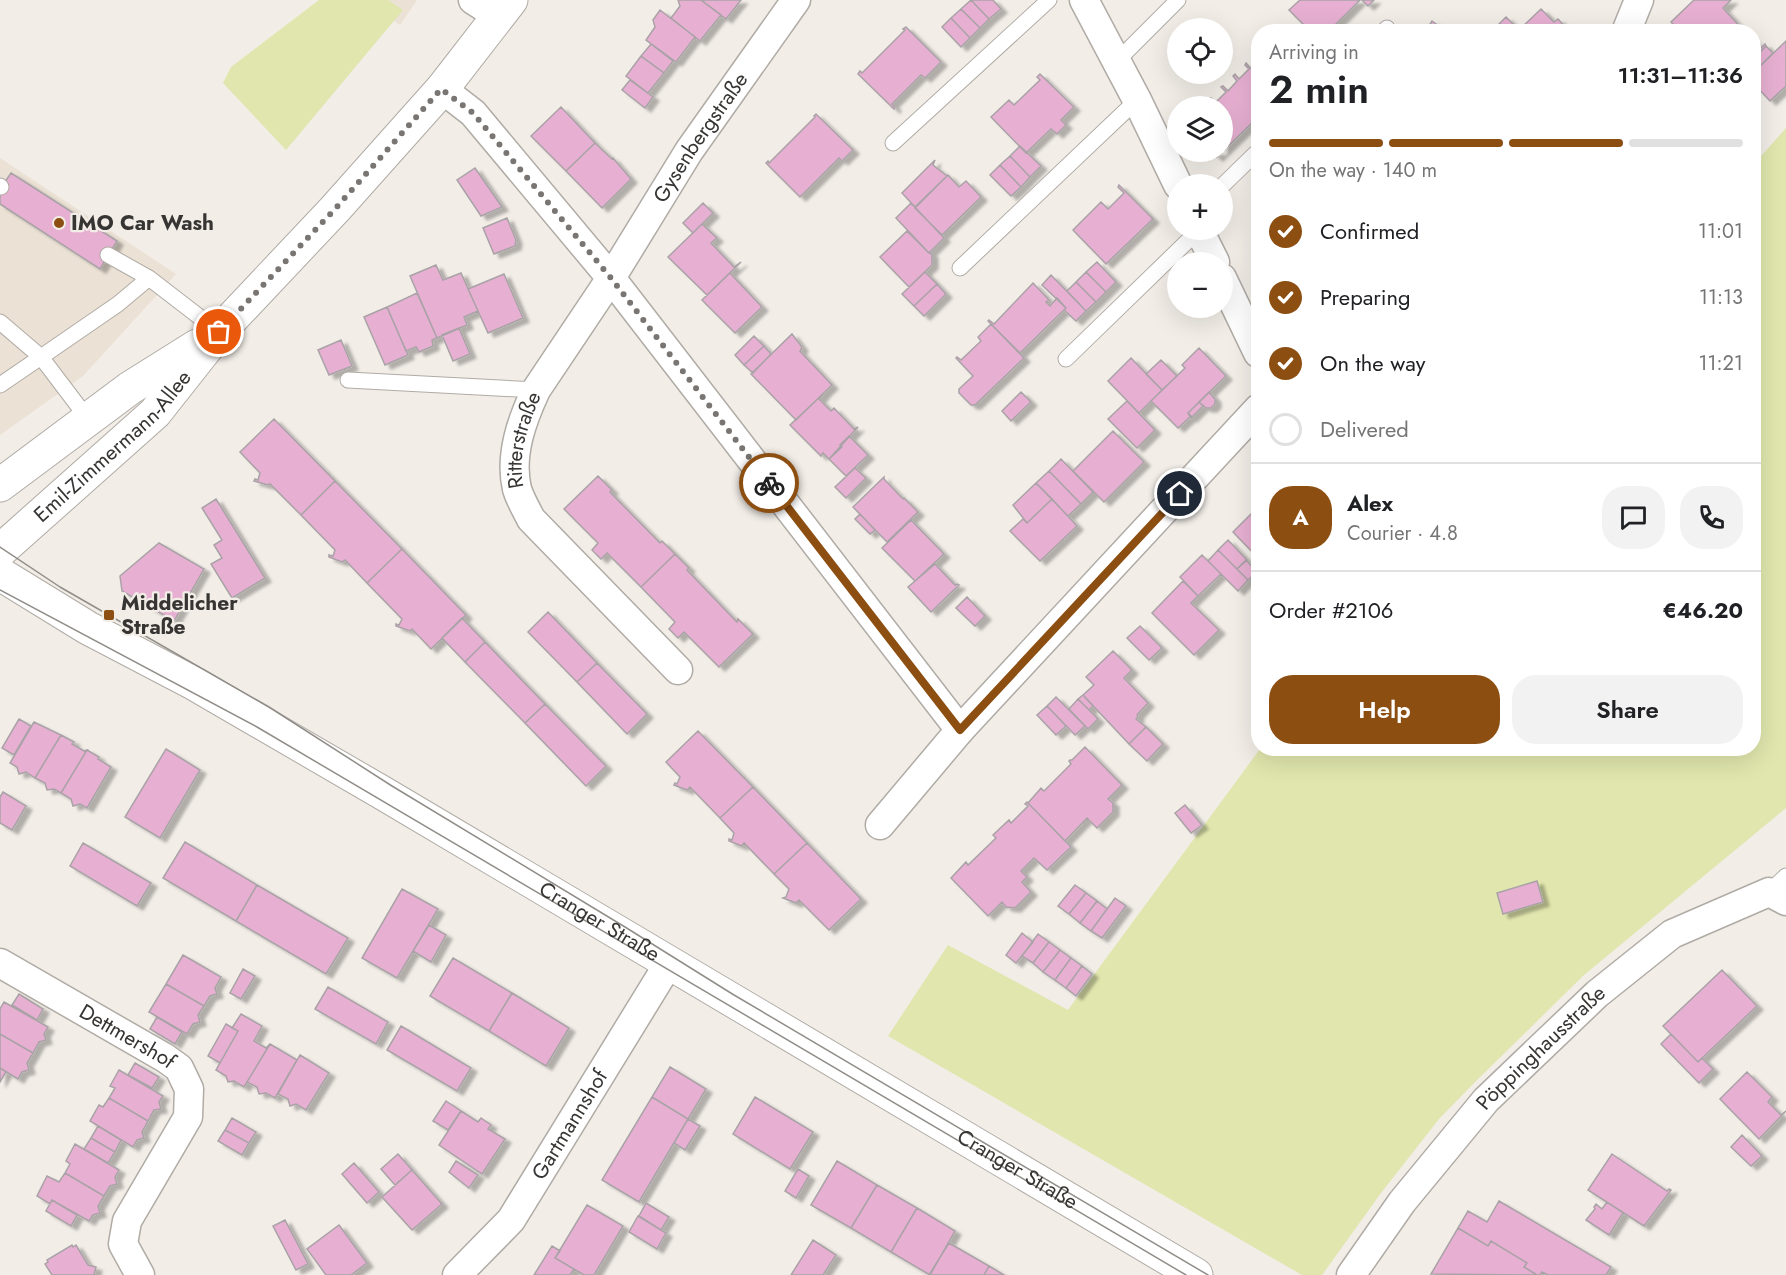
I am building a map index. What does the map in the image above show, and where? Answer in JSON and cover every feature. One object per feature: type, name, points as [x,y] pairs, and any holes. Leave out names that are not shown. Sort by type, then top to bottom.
[{"type":"main road","name":"Emil-Zimmermann-Allee","points":[[0,551],[155,413],[219,332],[335,209],[441,89],[494,6]]},
{"type":"main road","name":"Emil-Zimmermann-Allee","points":[[0,485],[130,388],[219,332]]},
{"type":"main road","name":"Cranger Straße","points":[[0,574],[88,628],[195,684],[391,798],[1196,1275]]},
{"type":"street","name":"Gysenbergstraße","points":[[611,278],[689,152],[796,0]]},
{"type":"street","points":[[1084,0],[1173,174]]},
{"type":"street","points":[[1629,24],[1639,0]]},
{"type":"street","points":[[441,89],[473,113],[611,278],[960,730]]},
{"type":"street","name":"Ritterstraße","points":[[611,278],[536,390],[514,456],[517,490],[531,519],[678,670]]},
{"type":"street","points":[[1233,301],[1251,338]]},
{"type":"street","points":[[880,825],[960,730],[1251,417]]},
{"type":"street","name":"Pöppinghausstraße","points":[[1351,1275],[1402,1202],[1486,1100],[1597,994],[1672,934],[1780,890]]},
{"type":"street","name":"Dettmershof","points":[[0,963],[165,1058],[179,1068],[189,1089],[188,1117],[126,1221],[123,1244],[140,1275]]},
{"type":"street","name":"Gartmannshof","points":[[457,1275],[511,1220],[669,963]]},
{"type":"lane","points":[[893,143],[1049,0]]},
{"type":"lane","points":[[1117,61],[1178,0]]},
{"type":"lane","points":[[960,268],[1137,100]]},
{"type":"lane","points":[[1233,175],[1251,158]]},
{"type":"lane","points":[[1066,359],[1189,240]]},
{"type":"lane","points":[[108,255],[149,278],[219,332]]},
{"type":"lane","points":[[0,385],[118,304],[149,278]]},
{"type":"lane","points":[[0,322],[41,357],[88,419]]},
{"type":"lane","points":[[348,380],[536,390]]},
{"type":"shaded area","points":[[363,0],[417,0],[400,25]]},
{"type":"shaded area","points":[[0,158],[176,274],[83,376],[0,435]]},
{"type":"green space","points":[[319,0],[388,0],[403,10],[286,150],[223,83],[231,67]]},
{"type":"green space","points":[[1786,128],[1786,808],[1584,975],[1475,1082],[1439,1119],[1381,1193],[1322,1275],[1302,1275],[888,1036],[948,945],[1068,1010],[1255,756],[1761,756],[1761,156]]},
{"type":"building","points":[[678,0],[701,0],[721,15],[700,41],[671,18],[680,6]]},
{"type":"building","points":[[701,0],[741,0],[726,19]]},
{"type":"building","points":[[971,0],[993,0],[1001,9],[989,19]]},
{"type":"building","points":[[971,0],[989,19],[980,28],[961,9]]},
{"type":"building","points":[[1300,0],[1360,0],[1336,24],[1303,24],[1289,10]]},
{"type":"building","points":[[1362,0],[1374,0],[1368,6]]},
{"type":"building","points":[[1694,0],[1731,0],[1723,8],[1738,24],[1673,24],[1671,22]]},
{"type":"building","points":[[961,9],[980,28],[970,38],[951,18]]},
{"type":"building","points":[[1541,9],[1554,22],[1558,19],[1563,24],[1525,24]]},
{"type":"building","points":[[660,10],[695,37],[676,62],[646,40],[655,27],[653,20]]},
{"type":"building","points":[[1506,17],[1513,24],[1499,24]]},
{"type":"building","points":[[951,18],[970,38],[961,47],[942,27]]},
{"type":"building","points":[[906,27],[941,62],[925,78],[921,75],[892,104],[894,109],[858,74],[860,71],[862,73]]},
{"type":"building","points":[[1786,41],[1786,86],[1770,101],[1761,91],[1761,65]]},
{"type":"building","points":[[651,44],[673,61],[664,73],[641,56]]},
{"type":"building","points":[[1766,46],[1773,53],[1761,65],[1761,51]]},
{"type":"building","points":[[641,56],[664,73],[648,93],[626,76]]},
{"type":"building","points":[[1246,63],[1251,68],[1251,124],[1233,141],[1233,96],[1222,96],[1226,92],[1221,87],[1223,86],[1228,91],[1237,81],[1233,76],[1235,74],[1239,79],[1249,69]]},
{"type":"building","points":[[1040,74],[1074,107],[1061,120],[1066,125],[1057,134],[1051,129],[1026,153],[991,117],[1009,100],[1014,105],[1040,80],[1037,77]]},
{"type":"building","points":[[630,80],[653,97],[645,108],[622,90]]},
{"type":"building","points":[[561,107],[595,143],[566,171],[531,136]]},
{"type":"building","points":[[816,114],[853,150],[842,161],[839,158],[800,197],[766,163],[768,161],[769,163]]},
{"type":"building","points":[[595,143],[613,158],[631,179],[602,208],[566,171]]},
{"type":"building","points":[[1020,146],[1041,166],[1030,177],[1010,156]]},
{"type":"building","points":[[1010,156],[1030,177],[1021,187],[1000,165]]},
{"type":"building","points":[[935,160],[933,165],[947,176],[915,207],[902,193]]},
{"type":"building","points":[[1000,165],[1021,187],[1011,196],[990,175]]},
{"type":"building","points":[[475,168],[502,207],[481,216],[457,180]]},
{"type":"building","name":"IMO Car Wash","points":[[11,173],[117,241],[100,269],[0,204],[0,189]]},
{"type":"building","points":[[948,175],[959,187],[966,181],[981,197],[942,235],[915,208]]},
{"type":"building","points":[[1119,185],[1153,219],[1106,264],[1073,230],[1101,202],[1108,209],[1124,193],[1118,187]]},
{"type":"building","points":[[703,203],[713,213],[693,233],[683,223]]},
{"type":"building","points":[[911,203],[944,238],[929,253],[896,218]]},
{"type":"building","points":[[507,218],[516,240],[515,246],[494,254],[483,228]]},
{"type":"building","points":[[702,224],[717,238],[711,243],[734,267],[741,262],[707,295],[668,257]]},
{"type":"building","points":[[907,231],[932,254],[932,265],[909,287],[880,257]]},
{"type":"building","points":[[1097,262],[1116,282],[1106,292],[1086,272]]},
{"type":"building","points":[[436,265],[443,280],[461,273],[478,311],[464,317],[467,325],[437,338],[410,276]]},
{"type":"building","points":[[925,272],[937,284],[914,306],[902,294]]},
{"type":"building","points":[[1086,272],[1106,292],[1096,302],[1076,282]]},
{"type":"building","points":[[730,273],[762,307],[735,333],[702,300]]},
{"type":"building","points":[[504,274],[523,318],[488,333],[468,289]]},
{"type":"building","points":[[1051,275],[1086,311],[1076,321],[1042,285]]},
{"type":"building","points":[[1076,282],[1096,302],[1086,311],[1067,291]]},
{"type":"building","points":[[1033,283],[1049,300],[1046,302],[1050,306],[1057,298],[1066,308],[1020,353],[988,321],[994,324]]},
{"type":"building","points":[[937,284],[946,294],[924,316],[914,306]]},
{"type":"building","points":[[417,293],[437,338],[432,340],[433,346],[419,352],[416,347],[406,351],[387,307]]},
{"type":"building","points":[[387,307],[408,355],[385,365],[364,317]]},
{"type":"building","points":[[991,324],[1024,358],[975,405],[971,405],[959,393],[959,389],[973,376],[956,358],[961,360],[981,341],[978,337]]},
{"type":"building","points":[[459,328],[470,354],[453,361],[442,335]]},
{"type":"building","points":[[792,334],[802,347],[800,351],[832,385],[796,420],[751,374]]},
{"type":"building","points":[[754,336],[764,346],[744,365],[735,355]]},
{"type":"building","points":[[341,340],[352,366],[329,375],[318,350]]},
{"type":"building","points":[[764,346],[771,354],[753,373],[744,365]]},
{"type":"building","points":[[1199,348],[1226,376],[1188,413],[1191,416],[1178,428],[1151,401],[1185,368],[1182,365]]},
{"type":"building","points":[[1131,358],[1162,390],[1139,413],[1108,381]]},
{"type":"building","points":[[1161,360],[1177,376],[1162,390],[1146,374]]},
{"type":"building","points":[[1021,392],[1031,402],[1011,421],[1002,411]]},
{"type":"building","points":[[1209,392],[1215,399],[1215,404],[1211,408],[1206,408],[1199,402]]},
{"type":"building","points":[[824,393],[819,399],[831,411],[834,408],[854,429],[858,427],[829,459],[823,453],[821,456],[790,425]]},
{"type":"building","points":[[1127,401],[1155,430],[1137,448],[1108,419]]},
{"type":"building","points":[[1199,402],[1203,406],[1191,418],[1188,413]]},
{"type":"building","points":[[274,419],[335,481],[301,515],[270,484],[254,481],[258,480],[260,473],[240,452]]},
{"type":"building","points":[[1113,431],[1144,462],[1104,502],[1073,471]]},
{"type":"building","points":[[849,436],[868,455],[846,476],[829,459],[842,447],[840,445]]},
{"type":"building","points":[[1061,459],[1093,492],[1081,504],[1049,471]]},
{"type":"building","points":[[855,468],[866,478],[846,498],[835,487]]},
{"type":"building","points":[[1049,471],[1081,504],[1068,516],[1036,483]]},
{"type":"building","points":[[598,476],[612,490],[610,492],[660,543],[662,541],[675,554],[641,587],[607,553],[601,559],[592,550],[598,543],[564,509]]},
{"type":"building","points":[[884,477],[918,512],[887,542],[853,507]]},
{"type":"building","points":[[335,481],[402,549],[367,583],[345,560],[342,562],[329,557],[329,555],[333,556],[335,550],[301,515]]},
{"type":"building","points":[[1036,483],[1052,499],[1027,523],[1013,505]]},
{"type":"building","points":[[216,499],[265,578],[232,598],[211,564],[222,558],[214,545],[222,540],[202,508]]},
{"type":"building","points":[[1052,499],[1077,526],[1040,561],[1010,531],[1023,519],[1027,523]]},
{"type":"building","points":[[860,514],[875,530],[870,534],[855,519]]},
{"type":"building","points":[[1251,514],[1251,551],[1233,532]]},
{"type":"building","points":[[911,520],[944,554],[915,581],[882,548]]},
{"type":"building","points":[[1228,540],[1247,560],[1237,569],[1218,550]]},
{"type":"building","points":[[159,543],[204,569],[174,621],[122,591],[120,576]]},
{"type":"building","points":[[402,549],[466,615],[431,649],[412,629],[410,631],[396,626],[402,619],[367,583]]},
{"type":"building","points":[[1218,550],[1248,580],[1238,591],[1208,561]]},
{"type":"building","points":[[675,554],[689,568],[687,570],[737,622],[738,619],[753,634],[719,667],[684,632],[678,638],[669,629],[675,622],[641,587]]},
{"type":"building","points":[[1202,555],[1221,574],[1198,596],[1180,577]]},
{"type":"building","points":[[1246,560],[1251,565],[1251,577],[1248,580],[1237,569]]},
{"type":"building","points":[[935,564],[955,585],[959,585],[931,612],[908,587]]},
{"type":"building","points":[[1183,581],[1198,596],[1191,603],[1219,630],[1194,655],[1152,613]]},
{"type":"building","points":[[967,597],[985,616],[975,626],[956,608]]},
{"type":"building","points":[[548,612],[597,663],[577,682],[528,632]]},
{"type":"building","points":[[462,618],[485,642],[465,662],[442,638]]},
{"type":"building","points":[[1140,626],[1162,648],[1149,660],[1127,638]]},
{"type":"building","points":[[485,642],[545,704],[525,723],[465,662]]},
{"type":"building","points":[[1113,651],[1132,670],[1124,678],[1148,703],[1136,719],[1146,727],[1129,744],[1083,695],[1094,685],[1086,677]]},
{"type":"building","points":[[597,663],[647,714],[627,734],[577,682]]},
{"type":"building","points":[[1083,695],[1093,706],[1089,710],[1078,699]]},
{"type":"building","points":[[1056,697],[1085,726],[1075,735],[1047,706]]},
{"type":"building","points":[[1078,699],[1098,719],[1088,729],[1069,709]]},
{"type":"building","points":[[545,704],[606,766],[586,786],[525,723]]},
{"type":"building","points":[[1047,706],[1066,726],[1056,735],[1037,715]]},
{"type":"building","points":[[19,719],[31,726],[14,755],[2,748]]},
{"type":"building","points":[[34,722],[61,735],[35,778],[26,772],[19,774],[17,767],[10,763]]},
{"type":"building","points":[[1146,727],[1163,744],[1147,761],[1129,744]]},
{"type":"building","points":[[698,731],[753,787],[720,818],[690,787],[687,790],[674,785],[680,777],[666,762]]},
{"type":"building","points":[[61,735],[84,751],[87,750],[61,793],[54,789],[47,790],[45,783],[35,778]]},
{"type":"building","points":[[1085,747],[1122,785],[1108,799],[1113,803],[1113,812],[1097,828],[1087,818],[1065,841],[1028,803],[1041,788],[1044,791],[1071,764],[1069,761]]},
{"type":"building","points":[[166,749],[200,770],[160,838],[125,817]]},
{"type":"building","points":[[87,750],[111,767],[87,808],[80,804],[73,806],[71,799],[61,793]]},
{"type":"building","points":[[753,787],[807,843],[774,874],[744,843],[742,846],[729,841],[729,839],[732,840],[734,833],[720,818]]},
{"type":"building","points":[[3,792],[26,806],[12,830],[0,823],[0,797]]},
{"type":"building","points":[[1027,802],[1071,847],[1047,870],[1034,858],[1021,871],[1027,877],[1022,882],[1031,892],[1015,908],[1006,907],[1002,902],[988,916],[951,878],[966,862],[968,865],[996,838],[993,835],[1009,820],[1011,823],[1028,806],[1025,804]]},
{"type":"building","points":[[1185,805],[1202,825],[1191,833],[1175,813]]},
{"type":"building","points":[[185,842],[257,885],[236,921],[163,878]]},
{"type":"building","points":[[83,843],[151,883],[137,906],[70,866]]},
{"type":"building","points":[[807,843],[861,899],[829,930],[799,900],[796,903],[783,898],[786,897],[789,889],[774,874]]},
{"type":"building","points":[[1537,881],[1543,902],[1503,914],[1497,893]]},
{"type":"building","points":[[257,885],[348,938],[326,974],[236,921]]},
{"type":"building","points":[[1075,885],[1086,893],[1069,914],[1058,906]]},
{"type":"building","points":[[402,889],[438,909],[397,978],[362,958]]},
{"type":"building","points":[[1086,893],[1097,901],[1080,923],[1069,914]]},
{"type":"building","points":[[1115,898],[1126,906],[1102,938],[1091,931]]},
{"type":"building","points":[[1097,901],[1107,909],[1091,931],[1080,923]]},
{"type":"building","points":[[429,925],[446,935],[431,962],[413,951]]},
{"type":"building","points":[[1022,933],[1033,942],[1016,963],[1006,955]]},
{"type":"building","points":[[1038,934],[1049,942],[1033,963],[1022,956]]},
{"type":"building","points":[[1049,942],[1060,950],[1043,972],[1033,963]]},
{"type":"building","points":[[1060,950],[1071,958],[1055,980],[1043,972]]},
{"type":"building","points":[[183,955],[221,977],[215,988],[217,994],[210,996],[204,1006],[166,984]]},
{"type":"building","points":[[453,958],[512,993],[489,1031],[430,996]]},
{"type":"building","points":[[1071,958],[1082,966],[1066,988],[1055,980]]},
{"type":"building","points":[[1082,966],[1092,974],[1076,996],[1066,988]]},
{"type":"building","points":[[243,969],[255,976],[241,999],[230,993]]},
{"type":"building","points":[[1722,970],[1757,1006],[1698,1062],[1663,1026]]},
{"type":"building","points":[[166,984],[204,1006],[198,1015],[200,1022],[193,1024],[187,1034],[149,1012]]},
{"type":"building","points":[[328,987],[388,1022],[376,1044],[315,1009]]},
{"type":"building","points":[[512,993],[569,1028],[546,1066],[489,1031]]},
{"type":"building","points":[[19,994],[43,1009],[37,1020],[12,1005]]},
{"type":"building","points":[[4,1002],[48,1027],[44,1034],[46,1040],[39,1042],[33,1053],[0,1034],[0,1009]]},
{"type":"building","points":[[241,1014],[262,1026],[254,1041],[266,1048],[270,1044],[244,1087],[234,1081],[228,1082],[226,1076],[216,1070],[238,1031],[232,1028]]},
{"type":"building","points":[[157,1017],[182,1032],[175,1044],[150,1029]]},
{"type":"building","points":[[226,1024],[238,1031],[220,1063],[208,1056]]},
{"type":"building","points":[[401,1026],[471,1068],[457,1091],[387,1050]]},
{"type":"building","points":[[0,1034],[33,1053],[27,1063],[29,1070],[22,1072],[18,1079],[0,1068]]},
{"type":"building","points":[[1671,1034],[1698,1062],[1702,1058],[1713,1069],[1699,1083],[1661,1044]]},
{"type":"building","points":[[270,1044],[297,1060],[275,1098],[266,1093],[259,1094],[257,1087],[247,1082]]},
{"type":"building","points":[[300,1055],[329,1073],[306,1110],[296,1104],[290,1106],[288,1099],[278,1094]]},
{"type":"building","points":[[135,1063],[159,1077],[152,1088],[128,1075]]},
{"type":"building","points":[[670,1067],[706,1089],[688,1119],[652,1097]]},
{"type":"building","points":[[0,1068],[6,1072],[0,1082]]},
{"type":"building","points":[[119,1070],[163,1096],[159,1102],[161,1109],[154,1110],[148,1121],[109,1098],[115,1088],[110,1086]]},
{"type":"building","points":[[1747,1072],[1772,1097],[1768,1102],[1781,1115],[1786,1111],[1759,1139],[1720,1099]]},
{"type":"building","points":[[652,1097],[688,1119],[639,1202],[602,1180]]},
{"type":"building","points":[[755,1097],[813,1132],[790,1169],[733,1134]]},
{"type":"building","points":[[109,1098],[148,1121],[142,1132],[144,1138],[137,1140],[133,1147],[90,1121],[99,1105],[103,1107]]},
{"type":"building","points":[[446,1101],[461,1111],[448,1130],[433,1121]]},
{"type":"building","points":[[461,1111],[478,1122],[481,1118],[491,1125],[488,1129],[505,1139],[482,1174],[439,1145]]},
{"type":"building","points":[[232,1118],[256,1132],[249,1143],[225,1130]]},
{"type":"building","points":[[688,1119],[700,1126],[685,1150],[674,1143]]},
{"type":"building","points":[[98,1126],[121,1140],[115,1152],[91,1138]]},
{"type":"building","points":[[225,1130],[249,1143],[242,1155],[218,1141]]},
{"type":"building","points":[[1742,1135],[1762,1156],[1751,1166],[1731,1147]]},
{"type":"building","points":[[91,1138],[115,1152],[108,1163],[84,1149]]},
{"type":"building","points":[[75,1144],[119,1170],[115,1177],[117,1184],[110,1186],[104,1196],[65,1173],[70,1164],[66,1161]]},
{"type":"building","points":[[398,1154],[412,1170],[395,1185],[381,1169]]},
{"type":"building","points":[[1612,1154],[1667,1191],[1671,1190],[1644,1226],[1588,1190]]},
{"type":"building","points":[[456,1161],[478,1175],[469,1188],[449,1172]]},
{"type":"building","points":[[837,1161],[877,1185],[851,1228],[811,1205]]},
{"type":"building","points":[[354,1163],[379,1192],[367,1203],[342,1174]]},
{"type":"building","points":[[798,1169],[809,1176],[796,1198],[785,1191]]},
{"type":"building","points":[[412,1170],[442,1204],[412,1230],[382,1197]]},
{"type":"building","points":[[65,1173],[104,1196],[98,1206],[100,1213],[93,1215],[89,1221],[52,1200],[50,1204],[37,1196],[47,1176],[59,1182]]},
{"type":"building","points":[[877,1185],[917,1208],[891,1252],[851,1228]]},
{"type":"building","points":[[52,1200],[77,1215],[71,1226],[46,1211]]},
{"type":"building","points":[[1499,1201],[1611,1267],[1606,1275],[1548,1275],[1542,1272],[1537,1275],[1524,1267],[1527,1263],[1491,1241],[1488,1246],[1458,1228],[1468,1211],[1487,1222]]},
{"type":"building","points":[[1607,1202],[1623,1213],[1609,1235],[1586,1220],[1595,1209],[1596,1204],[1602,1209]]},
{"type":"building","points":[[646,1203],[669,1217],[661,1230],[639,1216]]},
{"type":"building","points":[[587,1205],[623,1226],[594,1275],[584,1275],[555,1258]]},
{"type":"building","points":[[917,1208],[955,1231],[930,1275],[891,1252]]},
{"type":"building","points":[[638,1216],[666,1233],[657,1249],[629,1232]]},
{"type":"building","points":[[285,1220],[308,1264],[296,1270],[273,1226]]},
{"type":"building","points":[[339,1225],[367,1263],[351,1275],[326,1275],[307,1249]]},
{"type":"building","points":[[1458,1228],[1488,1246],[1491,1241],[1527,1263],[1524,1267],[1537,1275],[1431,1274]]},
{"type":"building","points":[[813,1240],[836,1255],[823,1275],[791,1275]]},
{"type":"building","points":[[949,1243],[989,1266],[984,1275],[929,1275]]},
{"type":"building","points":[[72,1245],[73,1247],[76,1245],[88,1265],[96,1267],[94,1275],[52,1275],[45,1264],[47,1260]]},
{"type":"building","points":[[552,1246],[560,1251],[555,1258],[574,1269],[570,1275],[534,1275]]},
{"type":"building","points":[[989,1266],[1004,1275],[984,1275]]},
{"type":"tram line","points":[[0,547],[60,587],[269,707],[392,786],[734,995],[1208,1275]]},
{"type":"tram line","points":[[0,590],[257,727],[1186,1275]]},
{"type":"way so far","points":[[219,332],[335,209],[441,89],[473,113],[611,278],[769,483]]},
{"type":"place","name":"IMO Car Wash","points":[[59,223]]},
{"type":"place","name":"Middelicher Straße","points":[[109,615]]},
{"type":"route","points":[[769,483],[960,730],[1180,494]]}]
